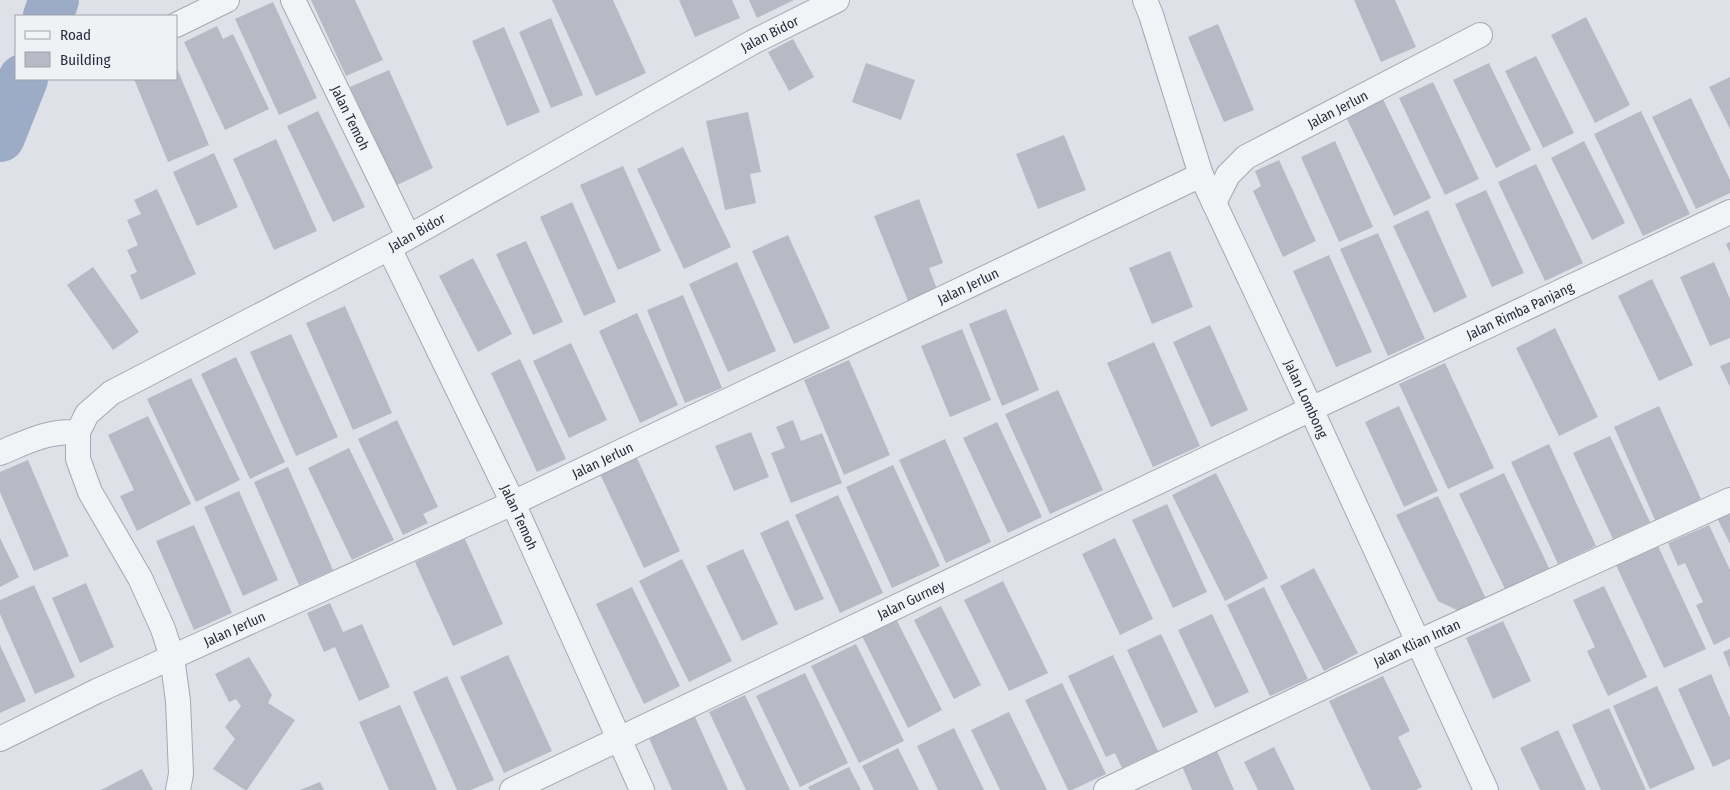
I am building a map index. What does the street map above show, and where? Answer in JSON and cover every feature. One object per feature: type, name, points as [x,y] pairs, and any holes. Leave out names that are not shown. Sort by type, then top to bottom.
[{"type":"street","points":[[178,24],[227,0]]},
{"type":"street","name":"Jalan Temoh","points":[[293,0],[513,503],[642,790]]},
{"type":"street","name":"Jalan Bidor","points":[[78,432],[87,414],[111,392],[399,242],[753,42],[838,0]]},
{"type":"street","name":"Jalan Lombong","points":[[1145,0],[1201,175],[1486,790]]},
{"type":"street","name":"Jalan Jerlun","points":[[1214,204],[1228,175],[1246,157],[1480,35]]},
{"type":"street","name":"Jalan Jerlun","points":[[0,739],[97,691],[513,503],[1201,175]]},
{"type":"street","name":"Jalan Rimba Panjang","points":[[1311,409],[1730,212]]},
{"type":"street","name":"Jalan Gurney","points":[[512,790],[1311,409]]},
{"type":"street","points":[[0,453],[42,435],[78,432],[78,459],[90,492],[140,578],[163,629],[172,657],[178,701],[181,774],[178,790]]},
{"type":"street","name":"Jalan Klian Intan","points":[[1106,790],[1418,642],[1730,500]]},
{"type":"building","points":[[311,0],[355,0],[383,60],[346,76]]},
{"type":"building","points":[[552,0],[613,0],[646,73],[596,96]]},
{"type":"building","points":[[679,0],[732,0],[740,18],[695,37]]},
{"type":"building","points":[[749,0],[794,0],[757,18]]},
{"type":"building","points":[[1354,0],[1395,0],[1416,47],[1381,62]]},
{"type":"building","points":[[273,2],[317,98],[279,115],[235,19]]},
{"type":"building","points":[[1586,17],[1630,105],[1595,123],[1551,35]]},
{"type":"building","points":[[551,18],[583,95],[551,108],[519,32]]},
{"type":"building","points":[[1218,24],[1254,110],[1224,122],[1188,37]]},
{"type":"building","points":[[217,26],[223,39],[233,34],[269,109],[225,130],[184,42]]},
{"type":"building","points":[[504,27],[540,112],[507,126],[472,41]]},
{"type":"building","points":[[793,39],[814,77],[789,91],[768,52]]},
{"type":"building","points":[[1536,56],[1574,133],[1543,148],[1505,71]]},
{"type":"building","points":[[866,63],[915,80],[901,120],[852,102]]},
{"type":"building","points":[[1489,63],[1531,150],[1496,168],[1453,80]]},
{"type":"building","points":[[389,70],[433,168],[395,186],[350,87]]},
{"type":"building","points":[[178,71],[209,145],[168,162],[134,80],[178,80]]},
{"type":"building","points":[[1730,77],[1730,129],[1709,87]]},
{"type":"building","points":[[1433,82],[1479,179],[1445,195],[1399,98]]},
{"type":"building","points":[[1691,98],[1730,180],[1730,193],[1696,209],[1652,117]]},
{"type":"building","points":[[1383,99],[1431,198],[1394,216],[1346,117]]},
{"type":"building","points":[[318,111],[365,207],[333,222],[287,126]]},
{"type":"building","points":[[1641,111],[1690,214],[1643,236],[1594,134]]},
{"type":"building","points":[[748,112],[761,172],[750,174],[756,203],[725,210],[706,121]]},
{"type":"building","points":[[1064,135],[1086,190],[1038,209],[1016,154]]},
{"type":"building","points":[[276,139],[317,231],[274,250],[233,159]]},
{"type":"building","points":[[1335,141],[1373,227],[1339,242],[1301,157]]},
{"type":"building","points":[[1584,141],[1625,223],[1592,240],[1551,158]]},
{"type":"building","points":[[683,147],[731,247],[684,269],[637,169]]},
{"type":"building","points":[[214,153],[238,207],[197,226],[173,172]]},
{"type":"building","points":[[1279,160],[1316,241],[1283,257],[1253,191],[1261,186],[1255,171]]},
{"type":"building","points":[[1536,164],[1583,263],[1545,281],[1498,182]]},
{"type":"building","points":[[623,166],[661,251],[618,270],[580,185]]},
{"type":"building","points":[[157,189],[196,274],[141,300],[130,275],[137,272],[127,250],[138,245],[127,220],[141,214],[134,200]]},
{"type":"building","points":[[1486,190],[1524,273],[1492,287],[1455,204]]},
{"type":"building","points":[[919,199],[943,263],[929,268],[937,289],[908,301],[874,216]]},
{"type":"building","points":[[572,202],[616,302],[584,316],[540,217]]},
{"type":"building","points":[[1428,210],[1467,297],[1434,313],[1393,226]]},
{"type":"building","points":[[1378,233],[1425,339],[1388,356],[1340,249]]},
{"type":"building","points":[[788,235],[830,328],[794,344],[752,251]]},
{"type":"building","points":[[526,241],[563,322],[533,335],[496,254]]},
{"type":"building","points":[[1730,242],[1730,253],[1726,244]]},
{"type":"building","points":[[1170,251],[1193,307],[1152,324],[1129,268]]},
{"type":"building","points":[[1329,255],[1372,352],[1336,367],[1293,271]]},
{"type":"building","points":[[473,258],[512,334],[478,352],[439,276]]},
{"type":"building","points":[[737,262],[776,351],[728,372],[689,284]]},
{"type":"building","points":[[1714,262],[1730,299],[1730,338],[1710,346],[1680,277]]},
{"type":"building","points":[[93,267],[139,332],[113,350],[67,285]]},
{"type":"building","points":[[1652,279],[1693,365],[1659,381],[1618,296]]},
{"type":"building","points":[[683,295],[722,388],[685,403],[647,310]]},
{"type":"building","points":[[345,306],[392,413],[353,430],[306,323]]},
{"type":"building","points":[[1006,309],[1039,390],[1002,406],[969,324]]},
{"type":"building","points":[[637,313],[678,405],[640,423],[599,331]]},
{"type":"building","points":[[1210,325],[1248,410],[1211,427],[1173,342]]},
{"type":"building","points":[[1555,328],[1598,417],[1559,436],[1516,348]]},
{"type":"building","points":[[962,329],[991,400],[950,417],[921,346]]},
{"type":"building","points":[[291,334],[338,437],[296,456],[250,352]]},
{"type":"building","points":[[1154,342],[1200,446],[1153,467],[1107,363]]},
{"type":"building","points":[[571,343],[607,420],[569,438],[533,361]]},
{"type":"building","points":[[236,357],[285,462],[250,479],[201,374]]},
{"type":"building","points":[[520,359],[566,459],[537,472],[491,373]]},
{"type":"building","points":[[849,360],[890,455],[844,475],[804,380]]},
{"type":"building","points":[[1730,362],[1730,387],[1720,366]]},
{"type":"building","points":[[1445,363],[1494,468],[1448,489],[1399,384]]},
{"type":"building","points":[[191,378],[240,480],[196,502],[147,399]]},
{"type":"building","points":[[1058,390],[1103,490],[1050,514],[1005,414]]},
{"type":"building","points":[[1399,406],[1438,491],[1404,507],[1365,422]]},
{"type":"building","points":[[1659,406],[1701,499],[1655,520],[1614,427]]},
{"type":"building","points":[[148,416],[191,504],[137,531],[120,496],[134,490],[108,435]]},
{"type":"building","points":[[397,420],[438,507],[423,514],[428,523],[403,535],[358,439]]},
{"type":"building","points":[[793,420],[801,441],[822,433],[842,483],[791,503],[771,453],[785,448],[776,427]]},
{"type":"building","points":[[997,422],[1042,517],[1008,533],[963,438]]},
{"type":"building","points":[[751,432],[769,477],[734,491],[715,446]]},
{"type":"building","points":[[1610,436],[1650,522],[1613,539],[1573,453]]},
{"type":"building","points":[[945,439],[991,542],[946,563],[899,460]]},
{"type":"building","points":[[1549,444],[1596,546],[1558,564],[1511,462]]},
{"type":"building","points":[[349,448],[394,540],[352,560],[308,468]]},
{"type":"building","points":[[636,456],[680,551],[644,568],[600,474]]},
{"type":"building","points":[[28,460],[69,556],[34,571],[0,492],[0,472]]},
{"type":"building","points":[[893,465],[940,566],[892,588],[846,487]]},
{"type":"building","points":[[288,467],[333,570],[299,585],[254,482]]},
{"type":"building","points":[[1216,473],[1268,578],[1225,601],[1172,495]]},
{"type":"building","points":[[1504,473],[1550,570],[1506,591],[1459,494]]},
{"type":"building","points":[[239,491],[278,580],[243,596],[204,507]]},
{"type":"building","points":[[838,495],[883,593],[840,613],[795,515]]},
{"type":"building","points":[[1438,496],[1486,599],[1461,612],[1438,601],[1396,515]]},
{"type":"building","points":[[1167,504],[1207,592],[1173,608],[1132,520]]},
{"type":"building","points":[[1730,511],[1730,544],[1717,518]]},
{"type":"building","points":[[788,520],[824,599],[795,611],[760,533]]},
{"type":"building","points":[[194,525],[232,613],[194,630],[156,541]]},
{"type":"building","points":[[1709,525],[1730,570],[1730,637],[1714,645],[1696,605],[1703,602],[1685,563],[1678,566],[1668,543]]},
{"type":"building","points":[[0,538],[19,577],[0,587]]},
{"type":"building","points":[[1115,538],[1153,619],[1120,635],[1082,554]]},
{"type":"building","points":[[465,539],[503,624],[453,646],[415,562]]},
{"type":"building","points":[[1658,546],[1706,649],[1664,668],[1616,565]]},
{"type":"building","points":[[743,549],[778,624],[742,641],[706,566]]},
{"type":"building","points":[[682,559],[732,661],[689,682],[639,581]]},
{"type":"building","points":[[1314,568],[1358,653],[1324,671],[1280,586]]},
{"type":"building","points":[[1003,581],[1048,673],[1009,691],[964,600]]},
{"type":"building","points":[[86,583],[114,647],[80,663],[52,598]]},
{"type":"building","points":[[34,585],[75,677],[35,694],[0,614],[0,600]]},
{"type":"building","points":[[1604,586],[1647,677],[1608,696],[1587,651],[1595,647],[1573,600]]},
{"type":"building","points":[[632,587],[680,686],[644,704],[596,604]]},
{"type":"building","points":[[1264,587],[1308,679],[1270,696],[1227,605]]},
{"type":"building","points":[[330,603],[343,632],[362,624],[390,687],[359,701],[335,647],[324,652],[307,613]]},
{"type":"building","points":[[941,606],[981,685],[954,699],[914,620]]},
{"type":"building","points":[[893,613],[942,710],[908,728],[859,630]]},
{"type":"building","points":[[1212,614],[1249,692],[1215,708],[1178,630]]},
{"type":"building","points":[[1503,621],[1531,681],[1493,699],[1466,638]]},
{"type":"building","points":[[1161,634],[1198,712],[1163,728],[1127,650]]},
{"type":"building","points":[[856,644],[904,741],[859,763],[811,666]]},
{"type":"building","points":[[0,645],[26,701],[0,713]]},
{"type":"building","points":[[1730,649],[1730,669],[1723,652]]},
{"type":"building","points":[[508,655],[552,751],[504,773],[460,677]]},
{"type":"building","points":[[1113,655],[1158,751],[1122,768],[1115,753],[1106,757],[1068,676]]},
{"type":"building","points":[[249,657],[272,695],[268,703],[295,720],[247,790],[245,790],[213,769],[235,739],[225,727],[241,706],[236,699],[229,702],[215,674]]},
{"type":"building","points":[[805,673],[848,763],[800,787],[756,696]]},
{"type":"building","points":[[1711,674],[1730,718],[1730,759],[1713,767],[1678,689]]},
{"type":"building","points":[[447,676],[494,780],[471,790],[457,790],[413,692]]},
{"type":"building","points":[[1383,676],[1410,731],[1398,737],[1422,787],[1416,790],[1371,790],[1329,701]]},
{"type":"building","points":[[1062,683],[1106,774],[1072,790],[1068,790],[1025,700]]},
{"type":"building","points":[[1657,686],[1695,769],[1650,789],[1613,706]]},
{"type":"building","points":[[745,695],[790,790],[746,790],[709,712]]},
{"type":"building","points":[[400,705],[437,790],[389,790],[359,722]]},
{"type":"building","points":[[1609,708],[1646,790],[1601,790],[1572,725]]},
{"type":"building","points":[[1009,712],[1047,790],[1000,790],[971,730]]},
{"type":"building","points":[[695,717],[728,790],[672,790],[649,738]]},
{"type":"building","points":[[954,728],[984,790],[938,790],[917,746]]},
{"type":"building","points":[[1558,730],[1586,790],[1540,790],[1520,748]]},
{"type":"building","points":[[1274,747],[1295,790],[1258,790],[1244,762]]},
{"type":"building","points":[[898,748],[919,790],[874,790],[862,766]]},
{"type":"building","points":[[1217,751],[1234,790],[1192,790],[1182,766]]},
{"type":"building","points":[[849,767],[861,790],[810,790],[808,787]]},
{"type":"building","points":[[142,769],[153,790],[101,790]]},
{"type":"building","points":[[320,782],[324,790],[300,790]]},
{"type":"waterway","points":[[48,15],[54,0]]},
{"type":"waterway","points":[[0,137],[23,80]]}]
